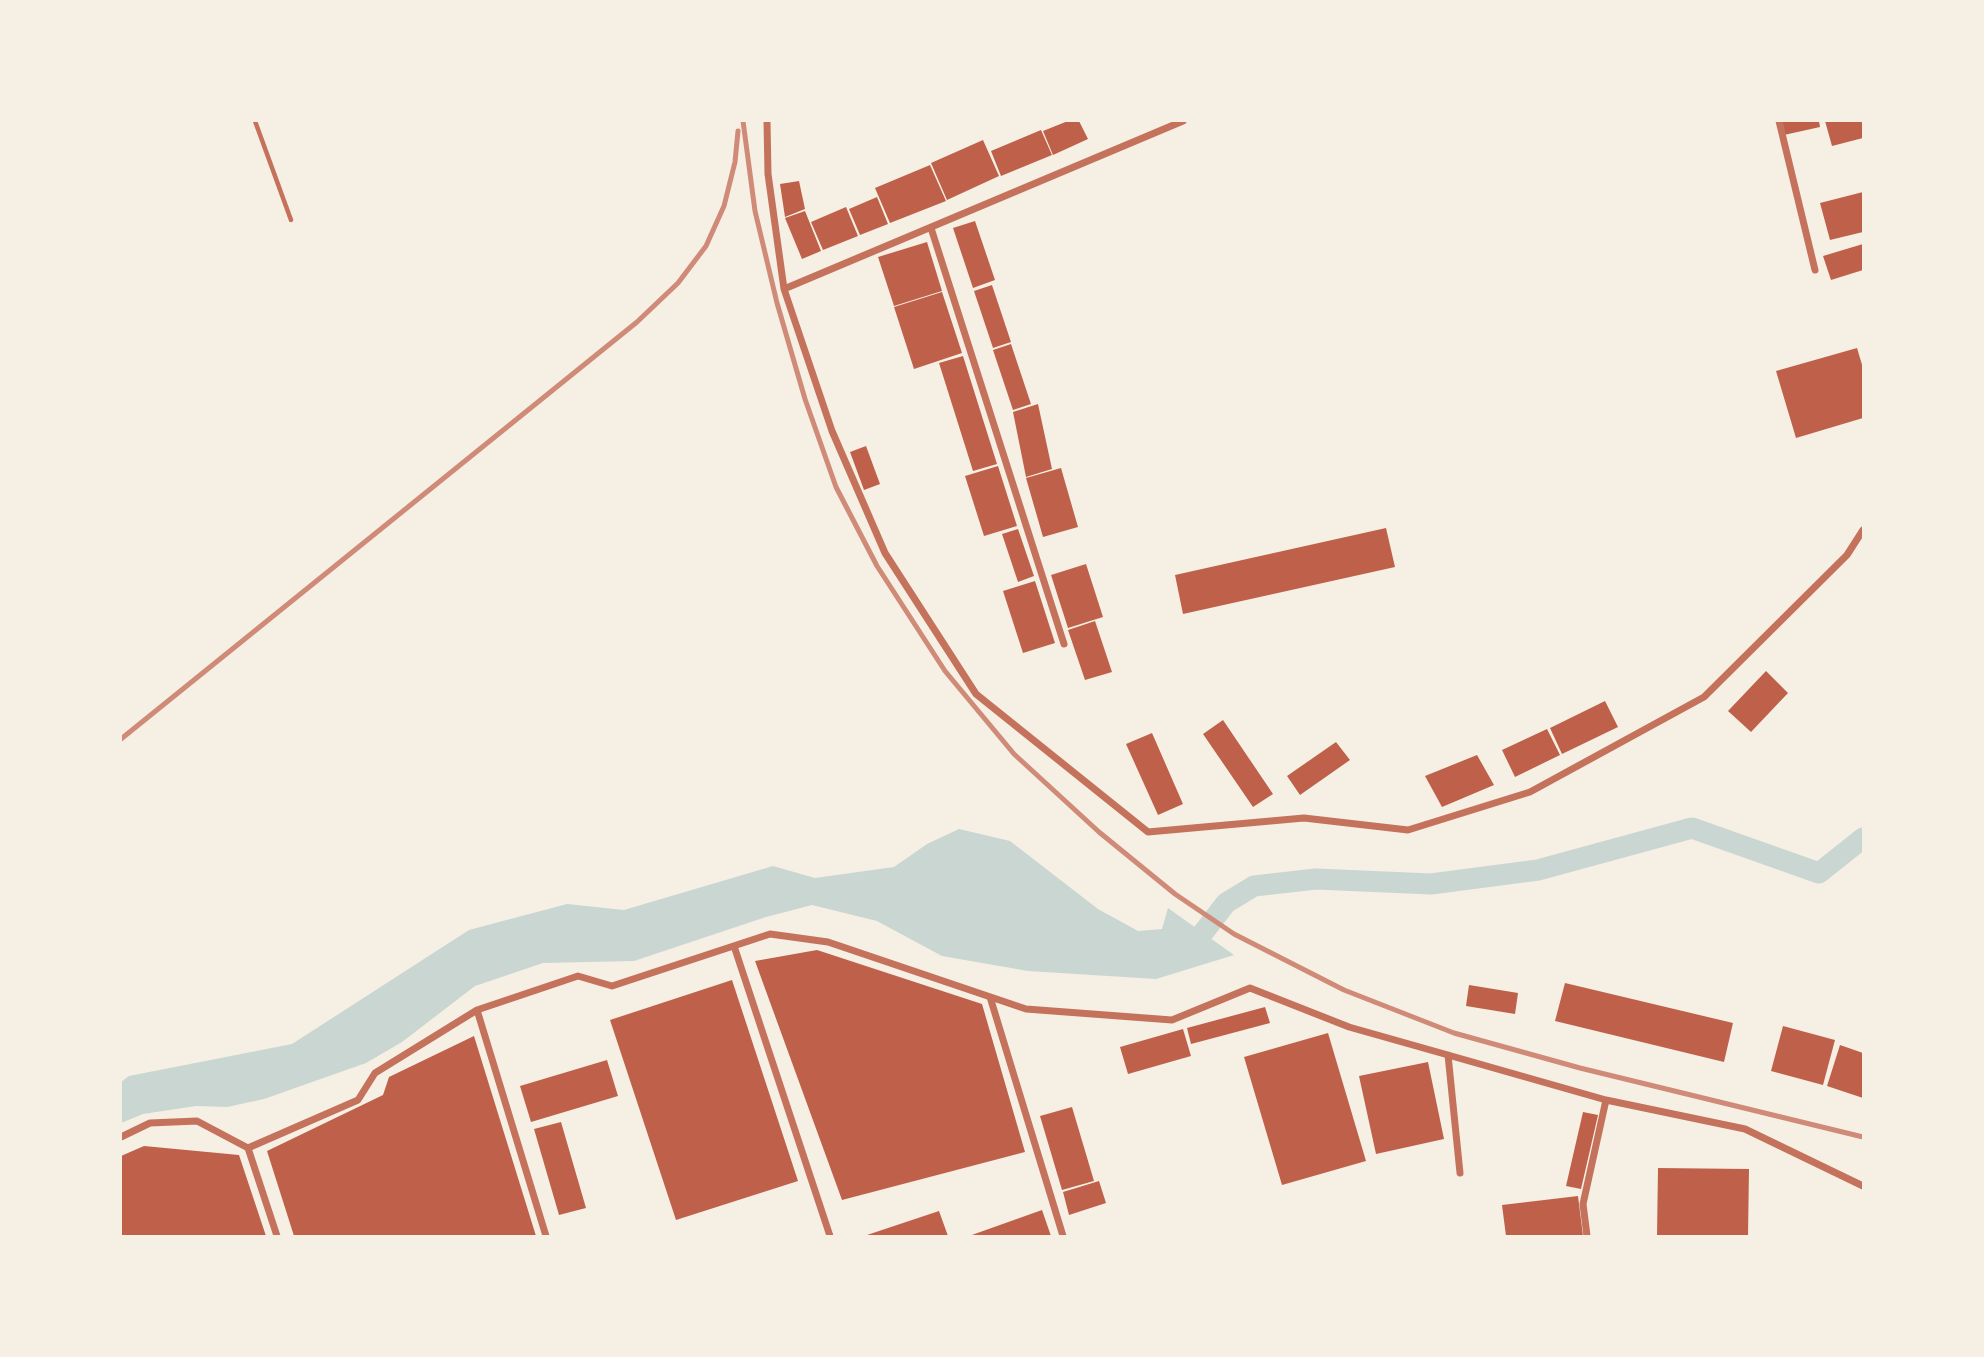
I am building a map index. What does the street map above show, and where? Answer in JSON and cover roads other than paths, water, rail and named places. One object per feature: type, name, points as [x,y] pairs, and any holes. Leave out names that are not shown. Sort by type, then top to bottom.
[{"type":"street","points":[[767,121],[768,174],[784,289],[832,431],[885,553],[976,694],[1148,832],[1304,818],[1408,830],[1530,792],[1704,697],[1847,555],[1863,530]]},
{"type":"street","points":[[784,289],[1183,121]]},
{"type":"street","points":[[1779,121],[1815,270]]},
{"type":"street","points":[[931,228],[1064,644]]},
{"type":"street","points":[[248,1147],[358,1100],[376,1073],[477,1010],[578,976],[612,986],[770,934],[828,942],[1026,1009],[1172,1020],[1250,988],[1349,1027],[1606,1100],[1745,1129],[1863,1186]]},
{"type":"street","points":[[734,946],[830,1236]]},
{"type":"street","points":[[990,997],[1063,1236]]},
{"type":"street","points":[[477,1010],[546,1236]]},
{"type":"street","points":[[1448,1055],[1460,1174]]},
{"type":"street","points":[[1587,1236],[1583,1204],[1606,1100]]},
{"type":"street","points":[[121,1138],[150,1123],[197,1121],[248,1147],[277,1236]]},
{"type":"lane","points":[[255,121],[291,220]]},
{"type":"waterway","points":[[1179,948],[1196,942],[1226,903],[1254,886],[1316,879],[1431,884],[1538,870],[1692,828],[1819,873],[1863,838]]},
{"type":"railway","points":[[743,121],[755,211],[777,303],[805,399],[836,487],[877,566],[945,671],[1014,754],[1099,832],[1175,894],[1234,934],[1344,990],[1454,1033],[1580,1068],[1863,1137]]},
{"type":"railway","points":[[121,739],[637,322],[678,283],[706,246],[724,206],[735,162],[738,131]]}]
